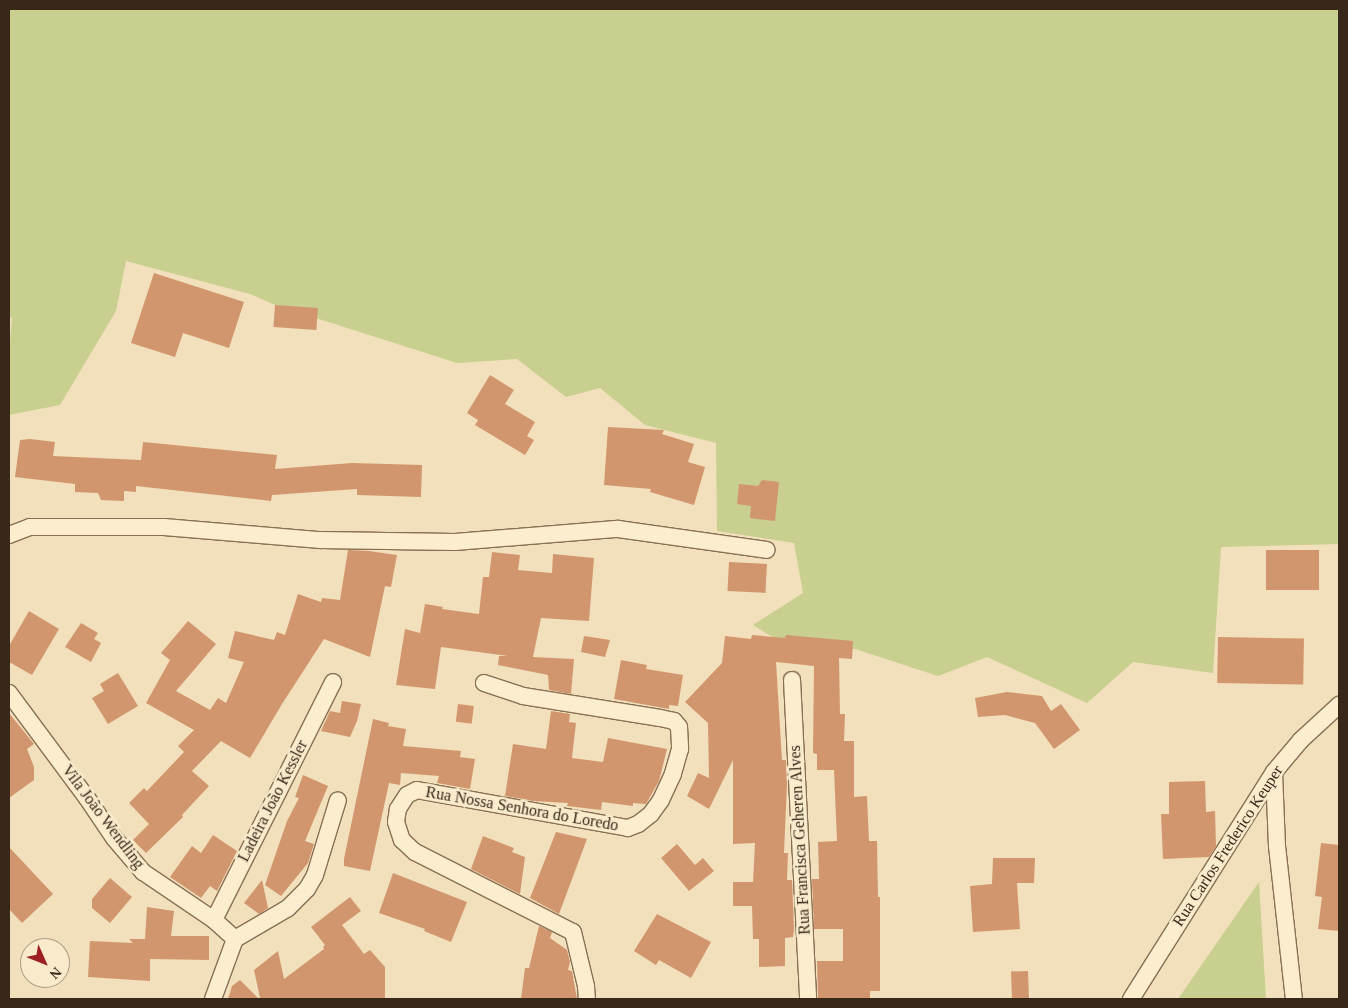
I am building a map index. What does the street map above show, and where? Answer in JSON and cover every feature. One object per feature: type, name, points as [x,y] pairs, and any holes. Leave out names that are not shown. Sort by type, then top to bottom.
[{"type":"street","points":[[9,535],[30,527],[164,526],[320,540],[455,542],[618,530],[767,550]]},
{"type":"street","name":"Rua Francisca Geheren Alves","points":[[792,680],[808,999]]},
{"type":"street","name":"Ladeira João Kessler","points":[[214,920],[333,682]]},
{"type":"street","name":"Rua Nossa Senhora do Loredo","points":[[484,683],[524,696],[674,721],[680,727],[680,749],[661,800],[651,814],[638,824],[628,828],[417,790],[407,795],[398,809],[396,822],[402,840],[414,852],[573,932],[585,978],[587,999]]},
{"type":"street","name":"Vila João Wendling","points":[[9,693],[82,790],[114,838],[143,872],[214,920],[235,939]]},
{"type":"street","name":"Rua Carlos Frederico Keuper","points":[[1131,999],[1274,772],[1301,740],[1339,705]]},
{"type":"street","points":[[1274,772],[1277,846],[1294,999]]},
{"type":"street","points":[[213,999],[235,939],[288,908],[307,889],[315,875],[338,800]]},
{"type":"green space","points":[[9,9],[1339,9],[1339,544],[1221,547],[1213,673],[1133,662],[1087,703],[987,657],[938,676],[855,649],[779,641],[753,625],[803,593],[794,543],[717,531],[716,443],[645,425],[600,388],[566,397],[517,359],[457,363],[275,305],[250,294],[126,261],[116,311],[60,405],[9,415],[9,353],[12,318],[9,317]]},
{"type":"green space","points":[[1259,882],[1266,999],[1178,999]]},
{"type":"building","points":[[154,273],[244,302],[229,348],[183,333],[175,357],[131,343]]},
{"type":"building","points":[[275,305],[318,308],[316,330],[273,327]]},
{"type":"building","points":[[490,375],[514,390],[505,404],[535,422],[527,436],[534,440],[525,455],[475,425],[478,420],[467,413]]},
{"type":"building","points":[[608,427],[664,430],[662,434],[694,444],[688,462],[705,467],[694,505],[650,492],[651,489],[604,485]]},
{"type":"building","points":[[30,439],[55,442],[53,456],[141,460],[143,442],[277,455],[275,469],[352,463],[422,465],[421,497],[357,495],[357,489],[272,495],[271,501],[136,486],[136,492],[124,491],[124,501],[101,500],[98,493],[75,492],[75,484],[15,477],[20,440]]},
{"type":"building","points":[[762,480],[779,482],[775,521],[750,518],[751,506],[737,504],[739,484],[758,486]]},
{"type":"building","points":[[348,550],[397,555],[391,587],[385,586],[370,657],[324,639],[250,758],[221,741],[192,771],[209,786],[182,815],[183,817],[146,853],[133,840],[149,824],[129,803],[144,788],[147,791],[184,752],[178,746],[194,730],[146,703],[170,660],[161,653],[188,621],[216,644],[176,691],[210,710],[218,698],[226,703],[244,662],[228,658],[235,631],[274,640],[277,632],[285,635],[298,594],[321,602],[322,598],[340,600]]},
{"type":"building","points":[[1266,550],[1319,550],[1319,590],[1266,590]]},
{"type":"building","points":[[492,552],[520,555],[518,570],[552,573],[553,554],[594,558],[589,621],[541,618],[533,657],[574,659],[571,694],[549,690],[548,675],[498,665],[499,656],[508,656],[441,647],[435,689],[396,685],[405,629],[420,633],[425,604],[443,607],[442,609],[479,614],[483,577],[489,577]]},
{"type":"building","points":[[729,562],[767,564],[765,593],[727,591]]},
{"type":"building","points":[[29,611],[59,629],[32,675],[9,662],[9,646]]},
{"type":"building","points":[[81,623],[98,633],[94,639],[101,643],[91,662],[65,647]]},
{"type":"building","points":[[752,635],[785,638],[786,635],[853,641],[852,659],[839,658],[840,714],[845,714],[844,741],[854,741],[854,797],[867,796],[869,841],[877,841],[878,897],[880,897],[880,991],[870,991],[870,999],[818,999],[817,961],[843,961],[843,929],[814,929],[812,879],[819,879],[818,842],[837,841],[834,770],[817,770],[817,754],[813,753],[814,666],[776,662],[782,760],[786,760],[787,784],[784,853],[788,853],[787,880],[792,880],[794,929],[793,937],[785,938],[785,966],[759,967],[759,939],[753,939],[752,906],[733,906],[733,882],[753,882],[755,843],[733,844],[733,760],[709,809],[687,796],[698,773],[709,778],[708,723],[685,702],[722,663],[725,636],[751,639]]},
{"type":"building","points":[[584,636],[610,640],[605,657],[581,652]]},
{"type":"building","points":[[1218,637],[1304,639],[1303,684],[1217,683]]},
{"type":"building","points":[[621,660],[647,665],[646,669],[683,675],[678,706],[669,705],[669,709],[614,699]]},
{"type":"building","points":[[118,673],[138,706],[108,724],[92,698],[104,691],[100,684]]},
{"type":"building","points":[[1007,692],[1042,696],[1051,711],[1061,704],[1080,730],[1054,749],[1035,723],[1005,715],[978,717],[975,698]]},
{"type":"building","points":[[342,701],[361,704],[357,721],[350,737],[321,731],[330,711],[340,713]]},
{"type":"building","points":[[458,704],[474,706],[472,724],[456,722]]},
{"type":"building","points":[[551,711],[570,714],[569,722],[576,723],[572,758],[603,762],[608,738],[667,749],[659,781],[646,804],[633,803],[633,806],[602,802],[601,810],[567,806],[568,803],[533,801],[505,796],[513,744],[546,749]]},
{"type":"building","points":[[9,713],[34,744],[27,749],[34,767],[34,780],[9,798]]},
{"type":"building","points":[[373,719],[389,723],[388,726],[406,729],[403,746],[461,751],[460,757],[475,759],[470,789],[437,783],[439,776],[401,773],[400,785],[389,783],[370,871],[344,866],[344,859]]},
{"type":"building","points":[[303,775],[328,786],[305,841],[314,844],[308,863],[281,896],[265,885],[287,821],[299,798],[295,797]]},
{"type":"building","points":[[1205,781],[1206,812],[1215,811],[1216,846],[1209,857],[1163,859],[1161,814],[1169,814],[1169,782]]},
{"type":"building","points":[[556,832],[587,839],[559,914],[530,898]]},
{"type":"building","points":[[213,835],[237,851],[217,891],[210,886],[201,898],[170,877],[192,846],[201,853]]},
{"type":"building","points":[[483,836],[514,848],[512,852],[525,857],[520,894],[471,869]]},
{"type":"building","points":[[1321,843],[1339,845],[1339,931],[1318,929],[1322,897],[1315,896]]},
{"type":"building","points":[[677,844],[695,865],[703,858],[714,871],[689,891],[661,858]]},
{"type":"building","points":[[9,847],[53,894],[22,923],[9,909]]},
{"type":"building","points":[[993,858],[1035,858],[1034,883],[1017,883],[1020,929],[973,932],[970,886],[992,884]]},
{"type":"building","points":[[393,873],[467,902],[451,942],[424,931],[425,929],[379,913]]},
{"type":"building","points":[[110,878],[132,897],[110,923],[92,908],[92,899]]},
{"type":"building","points":[[262,880],[268,908],[259,914],[244,903]]},
{"type":"building","points":[[350,897],[361,911],[342,925],[364,954],[370,950],[385,967],[385,999],[259,999],[254,970],[278,951],[284,979],[324,949],[325,945],[311,927]]},
{"type":"building","points":[[147,907],[174,911],[171,936],[209,936],[209,960],[150,959],[150,981],[88,977],[90,941],[133,943],[129,939],[145,939]]},
{"type":"building","points":[[657,914],[711,942],[691,978],[659,960],[656,965],[634,951]]},
{"type":"building","points":[[539,926],[552,932],[550,938],[567,950],[570,962],[568,970],[572,971],[577,999],[521,999],[525,968],[529,968]]},
{"type":"building","points":[[1028,971],[1029,999],[1012,999],[1011,972]]},
{"type":"building","points":[[240,980],[259,999],[228,999],[232,986]]}]
